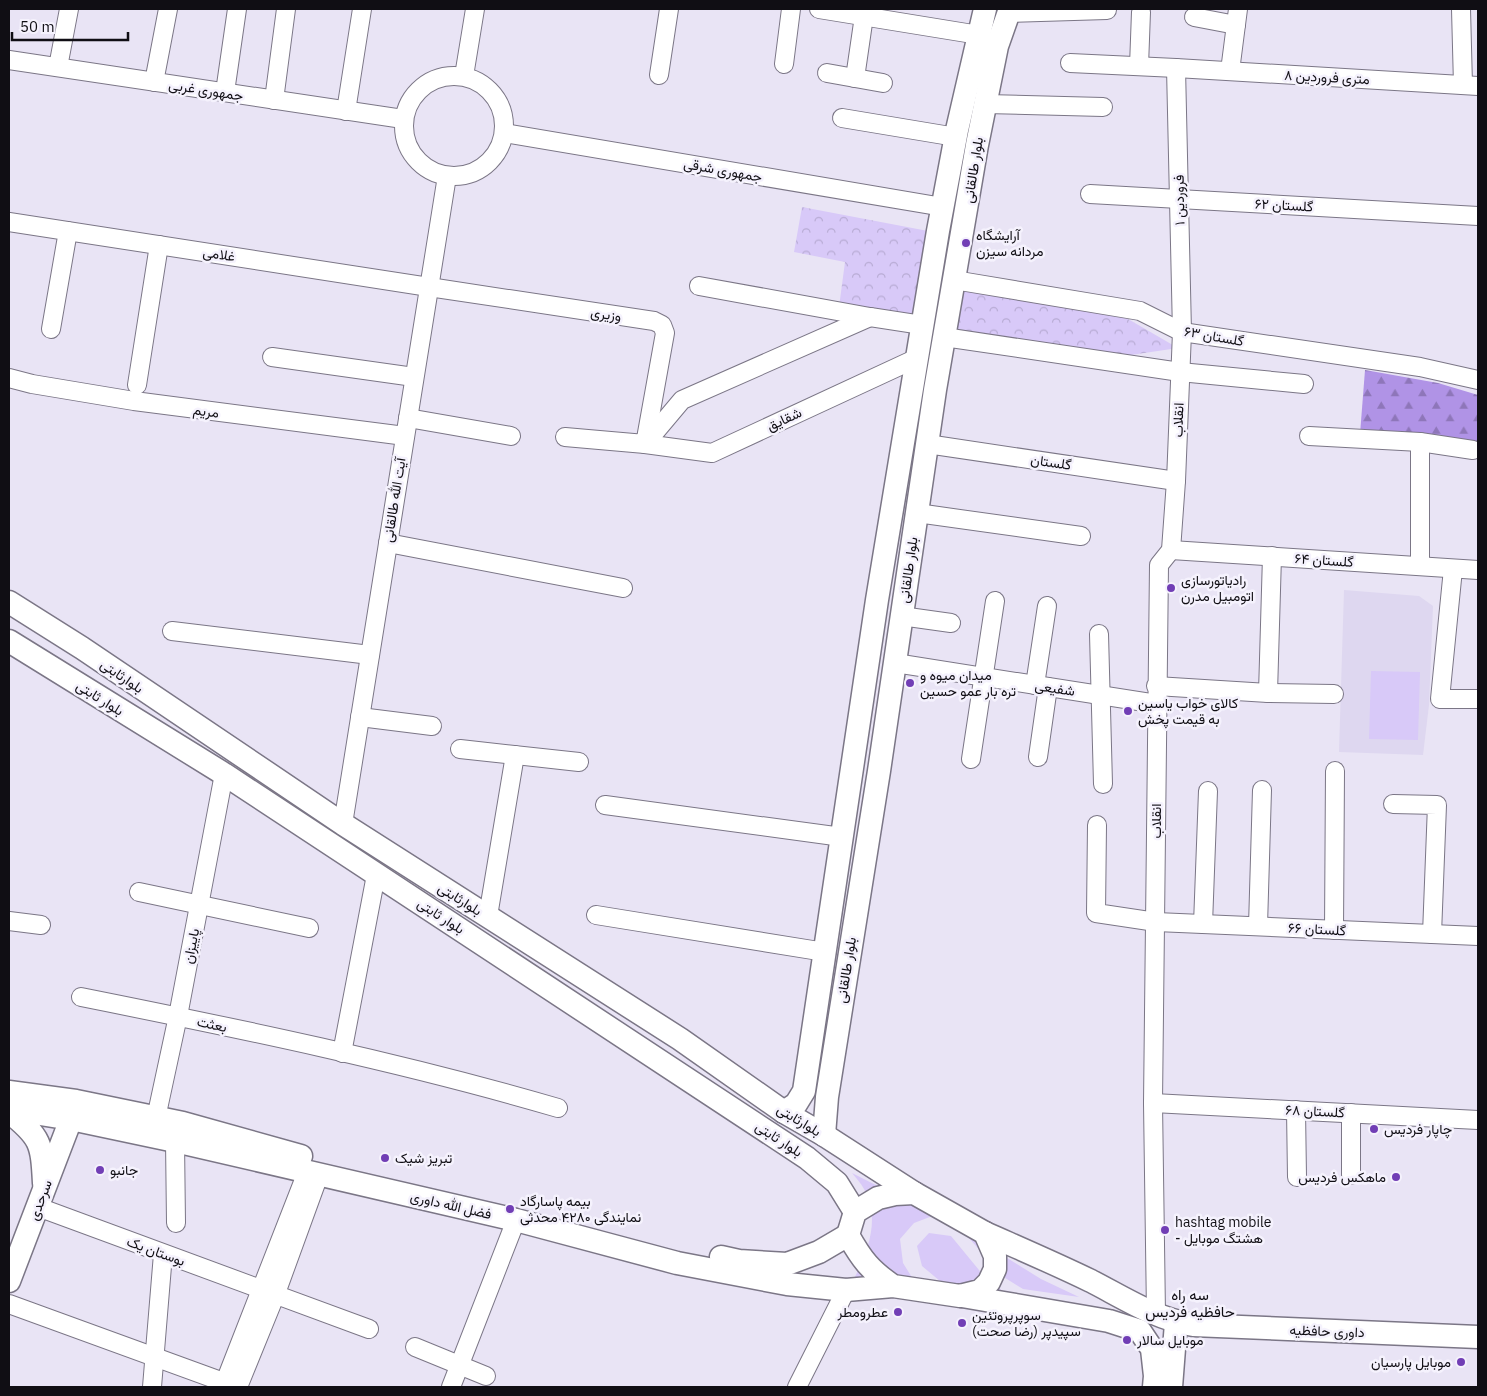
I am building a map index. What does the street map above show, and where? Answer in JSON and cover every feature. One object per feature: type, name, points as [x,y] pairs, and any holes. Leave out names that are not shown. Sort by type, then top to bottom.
[{"type":"main road","name":"بلوار طالقانی","points":[[804,1091],[877,600],[922,324],[956,137],[985,9]]},
{"type":"main road","name":"بلوار طالقانی","points":[[824,1135],[827,1097],[944,337],[985,104],[997,46],[1009,11]]},
{"type":"main road","name":"بلوارثابتی","points":[[9,602],[343,824],[680,1039],[784,1112],[824,1135],[914,1193]]},
{"type":"main road","points":[[9,618],[12,616],[21,617],[64,637]]},
{"type":"main road","name":"بلوار ثابتی","points":[[12,642],[224,774],[807,1158],[837,1183],[855,1212]]},
{"type":"main road","points":[[471,936],[496,922]]},
{"type":"main road","points":[[490,950],[496,922]]},
{"type":"main road","points":[[784,1112],[796,1104],[804,1091],[809,1099],[814,1102],[827,1097]]},
{"type":"main road","name":"فضل الله داوری","points":[[9,1092],[175,1141],[516,1220],[677,1263],[787,1284],[846,1290],[893,1286]]},
{"type":"main road","name":"فضل الله داوری","points":[[9,1111],[74,1110],[156,1118],[183,1123],[306,1157],[520,1208],[679,1250],[722,1258],[787,1264],[820,1252],[848,1235]]},
{"type":"main road","name":"سرحدی","points":[[9,1281],[74,1110]]},
{"type":"main road","points":[[9,1111],[28,1129],[40,1146],[41,1198]]},
{"type":"main road","points":[[1154,1387],[1155,1376],[1152,1350],[1140,1331],[1109,1321],[893,1286],[874,1273],[859,1256],[848,1235],[855,1212],[878,1198],[895,1194],[914,1193],[985,1234],[1176,1322],[1171,1387]]},
{"type":"main road","points":[[960,1296],[980,1291],[988,1282],[995,1269],[995,1256],[985,1234]]},
{"type":"main road","name":"داوری حافظیه","points":[[1176,1322],[1203,1326],[1478,1337]]},
{"type":"street","points":[[58,67],[69,9]]},
{"type":"street","points":[[154,82],[168,9]]},
{"type":"street","points":[[225,92],[237,9]]},
{"type":"street","points":[[274,100],[286,9]]},
{"type":"street","points":[[346,111],[362,9]]},
{"type":"street","points":[[464,76],[475,9]]},
{"type":"street","points":[[659,75],[669,9]]},
{"type":"street","points":[[784,64],[791,9]]},
{"type":"street","points":[[819,9],[979,35]]},
{"type":"street","points":[[1461,9],[1471,86]]},
{"type":"street","points":[[1009,11],[1107,10]]},
{"type":"street","points":[[1139,66],[1141,12]]},
{"type":"street","points":[[855,78],[864,16]]},
{"type":"street","points":[[1194,17],[1237,17],[1230,71]]},
{"type":"street","name":"جمهوری غربی","points":[[9,60],[403,120]]},
{"type":"street","name":"۸ متری فروردین","points":[[1070,63],[1471,86]]},
{"type":"street","name":"فروردین ۱","points":[[1176,68],[1182,332]]},
{"type":"street","points":[[827,73],[883,83]]},
{"type":"street","points":[[447,76],[464,76],[478,82],[495,97],[504,118],[504,133],[499,148],[484,166],[462,176],[446,176],[432,171],[418,162],[409,150],[406,142],[403,120],[408,104],[418,90],[431,80],[447,76]]},
{"type":"street","points":[[985,104],[1103,107]]},
{"type":"street","points":[[842,118],[956,137]]},
{"type":"street","name":"جمهوری شرقی","points":[[504,133],[942,207]]},
{"type":"street","name":"آیت الله طالقانی","points":[[343,824],[446,176]]},
{"type":"street","name":"گلستان ۶۲","points":[[1090,194],[1478,216]]},
{"type":"street","name":"غلامی","points":[[9,222],[428,287]]},
{"type":"street","points":[[51,329],[68,231]]},
{"type":"street","points":[[137,385],[159,245]]},
{"type":"street","name":"گلستان ۶۳","points":[[954,280],[1140,311],[1182,332],[1420,367],[1478,380]]},
{"type":"street","points":[[699,286],[870,317],[922,324]]},
{"type":"street","name":"وزیری","points":[[428,287],[654,321],[662,325],[665,333],[645,444]]},
{"type":"street","points":[[645,444],[682,400],[870,317]]},
{"type":"street","name":"انقلاب","points":[[1156,1314],[1153,1103],[1156,922],[1156,686],[1159,565],[1171,550],[1176,481],[1182,332]]},
{"type":"street","points":[[944,337],[1180,372],[1304,384]]},
{"type":"street","points":[[272,357],[414,377]]},
{"type":"street","name":"شقایق","points":[[565,437],[645,444],[712,453],[917,358]]},
{"type":"street","name":"مریم","points":[[9,378],[32,384],[134,401],[405,436]]},
{"type":"street","points":[[408,418],[511,436]]},
{"type":"street","points":[[1309,436],[1420,442],[1472,450]]},
{"type":"street","points":[[1420,442],[1420,566]]},
{"type":"street","name":"گلستان","points":[[927,444],[1176,481]]},
{"type":"street","points":[[917,513],[1081,536]]},
{"type":"street","points":[[388,543],[622,588]]},
{"type":"street","name":"گلستان ۶۴","points":[[1171,550],[1478,570]]},
{"type":"street","points":[[1268,693],[1272,556]]},
{"type":"street","points":[[1453,569],[1440,699],[1478,699]]},
{"type":"street","points":[[971,759],[995,601]]},
{"type":"street","points":[[1038,757],[1047,606]]},
{"type":"street","points":[[901,616],[951,624]]},
{"type":"street","points":[[172,630],[370,655]]},
{"type":"street","points":[[1099,634],[1102,784]]},
{"type":"street","name":"شفیعی","points":[[895,663],[1157,704]]},
{"type":"street","points":[[1156,686],[1268,693],[1334,694]]},
{"type":"street","points":[[360,717],[432,726]]},
{"type":"street","points":[[460,749],[579,762]]},
{"type":"street","points":[[496,922],[515,755]]},
{"type":"street","points":[[1334,930],[1335,771]]},
{"type":"street","name":"پاییزان","points":[[156,1118],[178,1016],[224,774]]},
{"type":"street","points":[[1258,926],[1262,790]]},
{"type":"street","points":[[1203,924],[1208,791]]},
{"type":"street","points":[[1393,804],[1437,804],[1432,934]]},
{"type":"street","points":[[605,806],[842,837]]},
{"type":"street","name":"گلستان ۶۶","points":[[1097,825],[1096,913],[1156,922],[1478,936]]},
{"type":"street","points":[[342,1053],[376,875]]},
{"type":"street","points":[[139,892],[309,928]]},
{"type":"street","points":[[596,916],[825,952]]},
{"type":"street","points":[[9,921],[41,925]]},
{"type":"street","name":"بعثت","points":[[81,997],[178,1016],[342,1053],[558,1108]]},
{"type":"street","name":"گلستان ۶۸","points":[[1153,1103],[1478,1120]]},
{"type":"street","points":[[1296,1110],[1296,1177]]},
{"type":"street","points":[[1351,1113],[1351,1175]]},
{"type":"street","points":[[175,1141],[176,1222]]},
{"type":"street","points":[[9,1304],[231,1386],[269,1293],[313,1173]]},
{"type":"street","name":"بوستان یک","points":[[41,1198],[163,1254],[369,1330]]},
{"type":"street","points":[[451,1387],[516,1220]]},
{"type":"street","points":[[152,1387],[163,1254]]},
{"type":"street","points":[[797,1387],[846,1290]]},
{"type":"street","points":[[415,1347],[486,1376]]},
{"type":"shaded area","points":[[1344,590],[1419,596],[1433,606],[1429,705],[1423,755],[1339,752]]},
{"type":"green space","points":[[802,207],[928,231],[914,319],[839,307],[845,262],[794,252]]},
{"type":"green space","points":[[961,288],[1128,319],[1178,348],[1124,356],[953,330]]},
{"type":"green space","points":[[1365,370],[1438,383],[1478,395],[1478,447],[1360,434]]},
{"type":"green space","points":[[1371,671],[1420,672],[1418,740],[1369,739]]},
{"type":"green space","points":[[852,1173],[935,1215],[914,1223],[900,1239],[903,1263],[916,1284],[851,1285],[862,1262],[872,1226],[872,1213],[869,1201],[863,1187]]},
{"type":"green space","points":[[962,1230],[1041,1279],[1079,1297],[1023,1289],[1002,1276]]},
{"type":"green space","points":[[929,1233],[951,1236],[988,1281],[1006,1293],[946,1286],[922,1266],[917,1246]]},
{"type":"place","name":"آرایشگاه مردانه سیزن","points":[[966,243]]},
{"type":"place","name":"رادیاتورسازی اتومبیل مدرن","points":[[1171,588]]},
{"type":"place","name":"میدان میوه و تره بار عمو حسین","points":[[910,683]]},
{"type":"place","name":"کالای خواب یاسین به قیمت پخش","points":[[1128,711]]},
{"type":"place","name":"چاپار فردیس","points":[[1374,1129]]},
{"type":"place","name":"تبریز شیک","points":[[385,1158]]},
{"type":"place","name":"جانبو","points":[[100,1170]]},
{"type":"place","name":"ماهکس فردیس","points":[[1396,1177]]},
{"type":"place","name":"بیمه پاسارگاد نمایندگی ۴۲۸۰ محدثی","points":[[510,1209]]},
{"type":"place","name":"hashtag mobile - هشتگ موبایل","points":[[1165,1230]]},
{"type":"place","name":"عطرومطر","points":[[898,1312]]},
{"type":"place","name":"سوپرپروتئین سپیدپر (رضا صحت)","points":[[962,1323]]},
{"type":"place","name":"موبایل سالار","points":[[1127,1340]]},
{"type":"place","name":"موبایل پارسیان","points":[[1461,1362]]},
{"type":"district","name":"سه راه حافظیه فردیس","points":[[1190,1304]]}]
